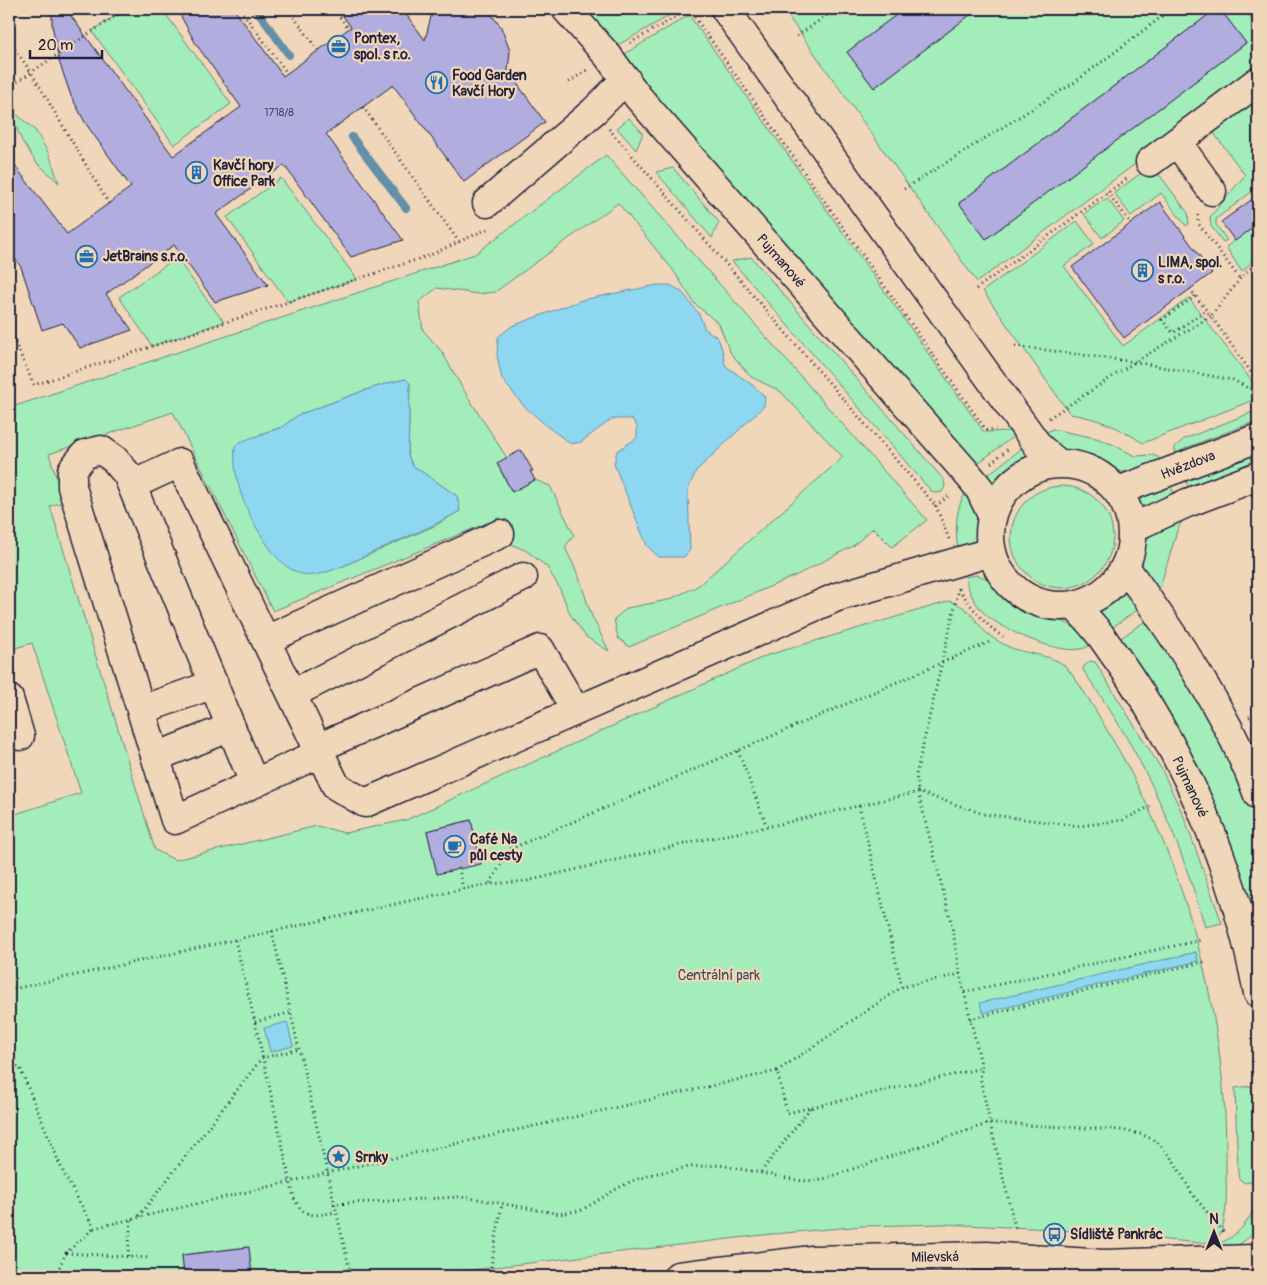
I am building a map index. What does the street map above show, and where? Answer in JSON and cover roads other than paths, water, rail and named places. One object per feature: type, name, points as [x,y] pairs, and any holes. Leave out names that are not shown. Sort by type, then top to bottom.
[{"type":"street","name":"Pujmanové","points":[[566,9],[608,56],[638,97],[971,478],[979,488],[992,515]]},
{"type":"street","points":[[725,9],[1029,433],[1039,446],[1058,463]]},
{"type":"street","points":[[488,215],[626,79]]},
{"type":"street","points":[[1150,162],[1258,81]]},
{"type":"street","points":[[1177,142],[1212,191]]},
{"type":"street","name":"Hvězdova","points":[[1118,490],[1258,438]]},
{"type":"street","points":[[254,784],[127,474],[114,458],[102,450],[85,454],[72,470],[72,486],[175,820],[254,784],[319,751],[540,649],[576,711]]},
{"type":"street","points":[[132,485],[180,463],[336,786],[365,803],[837,597],[991,552]]},
{"type":"street","points":[[1058,463],[1080,466],[1101,475],[1118,490],[1132,528],[1125,567],[1112,585],[1095,598],[1074,605],[1047,605],[1022,595],[1002,577],[991,552],[992,515],[1001,495],[1016,478],[1036,467],[1058,463]]},
{"type":"street","points":[[1132,528],[1187,503],[1258,476]]},
{"type":"street","points":[[266,640],[500,534]]},
{"type":"street","points":[[1125,567],[1159,615],[1211,697],[1249,769],[1258,795]]},
{"type":"street","points":[[292,694],[523,577]]},
{"type":"street","name":"Pujmanové","points":[[1074,605],[1105,641],[1135,685],[1183,768],[1225,869],[1245,930],[1258,993]]},
{"type":"street","points":[[141,710],[214,684]]},
{"type":"street","points":[[9,699],[20,736]]},
{"type":"street","points":[[156,757],[231,728]]},
{"type":"street","name":"Milevská","points":[[678,1276],[812,1260],[986,1266],[1254,1262]]},
{"type":"street","name":"Milevská","points":[[1104,1264],[1172,1276]]},
{"type":"water","points":[[657,285],[670,285],[682,292],[699,314],[705,329],[718,338],[725,365],[765,397],[764,406],[696,471],[688,490],[690,550],[684,557],[659,557],[647,546],[614,464],[617,451],[637,438],[637,426],[632,419],[612,419],[581,442],[571,444],[523,405],[502,379],[497,356],[498,337],[512,326],[582,300]]},
{"type":"water","points":[[406,379],[410,383],[408,455],[412,465],[457,496],[460,511],[430,527],[332,570],[306,575],[290,569],[272,551],[258,530],[243,500],[235,468],[235,446],[240,442],[282,427],[298,415],[363,391]]},
{"type":"water","points":[[1196,952],[1198,961],[983,1013],[980,1003]]},
{"type":"water","points":[[287,1022],[293,1046],[270,1052],[264,1028]]},
{"type":"waterway","points":[[256,9],[289,55]]},
{"type":"waterway","points":[[352,137],[406,208]]},
{"type":"place","name":"Pontex, spol. s r.o.","points":[[338,46]]},
{"type":"place","name":"Food Garden Kavčí Hory","points":[[436,83]]},
{"type":"place","name":"Kavčí hory Office Park","points":[[197,173]]},
{"type":"place","name":"JetBrains s.r.o.","points":[[87,256]]},
{"type":"place","name":"LIMA, spol. s r.o.","points":[[1142,270]]},
{"type":"place","name":"Café Na půl cesty","points":[[454,847]]},
{"type":"place","name":"Srnky","points":[[339,1157]]},
{"type":"place","name":"Sídliště Pankrác","points":[[1054,1234]]},
{"type":"park label","name":"Centrální park","points":[[719,975]]}]
